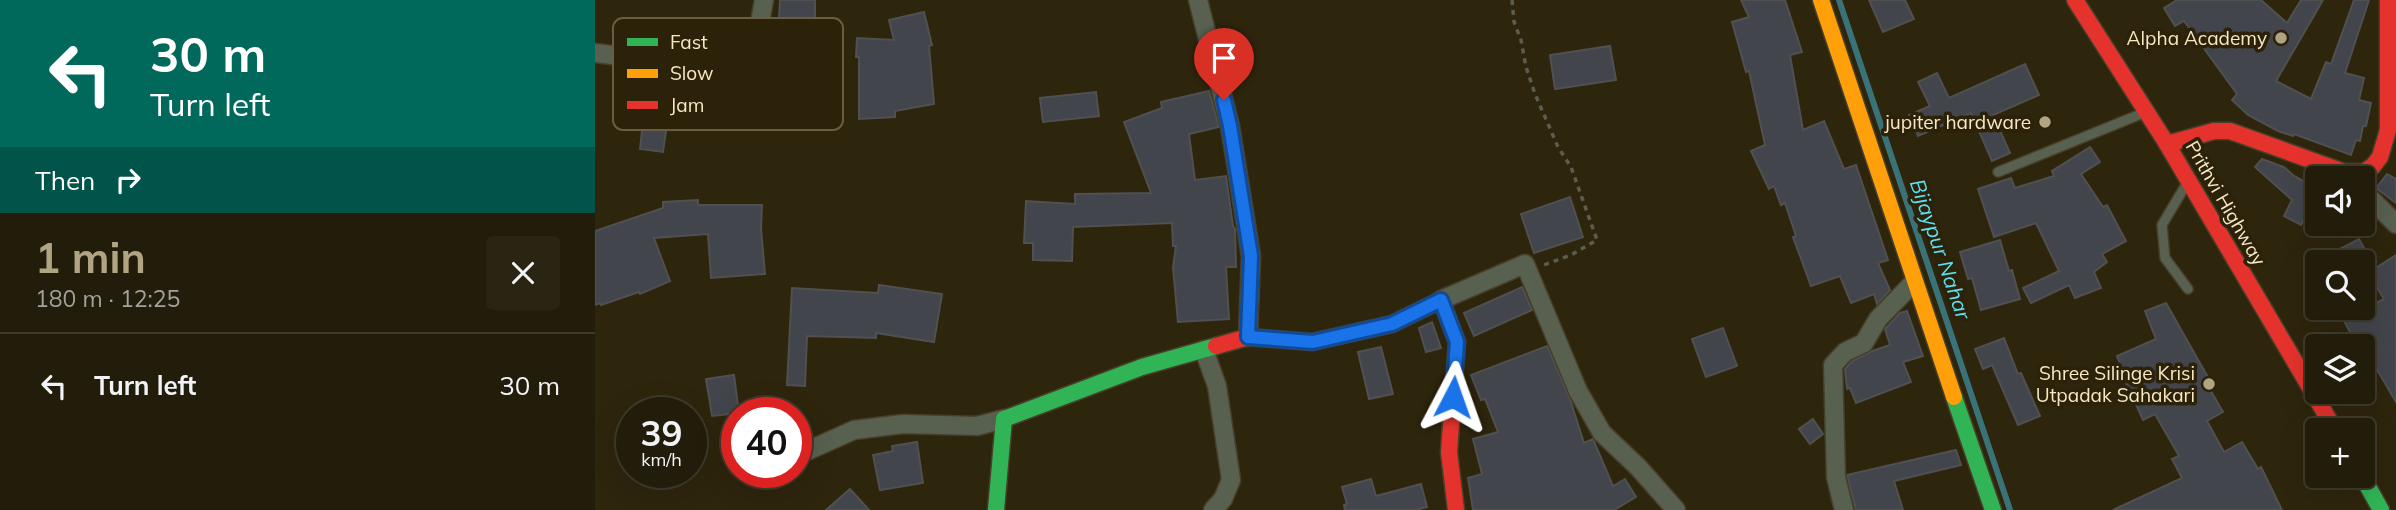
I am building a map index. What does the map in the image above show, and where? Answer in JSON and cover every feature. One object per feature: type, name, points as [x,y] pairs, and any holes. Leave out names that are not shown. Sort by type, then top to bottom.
[{"type":"main road","points":[[1821,0],[1993,510]]},
{"type":"main road","name":"Prithvi Highway","points":[[2075,0],[2167,144],[2328,418]]},
{"type":"main road","points":[[2373,166],[2386,143],[2388,130],[2388,0]]},
{"type":"main road","points":[[2167,144],[2214,131],[2230,131],[2323,166]]},
{"type":"main road","points":[[996,510],[1004,419],[1142,367],[1248,337],[1313,342],[1392,324],[1441,300],[1457,342],[1449,452],[1456,510]]},
{"type":"main road","points":[[2367,488],[2376,508]]},
{"type":"street","points":[[761,18],[764,0]]},
{"type":"street","points":[[1198,0],[1230,126],[1251,256],[1248,337]]},
{"type":"street","points":[[595,53],[613,55]]},
{"type":"street","points":[[2375,203],[2396,224]]},
{"type":"street","points":[[1441,300],[1525,264],[1578,391],[1602,433],[1638,467],[1676,510]]},
{"type":"street","points":[[1844,510],[1836,477],[1833,365],[1845,352],[1864,343],[1878,319],[1914,282]]},
{"type":"street","points":[[1204,350],[1217,386],[1231,480],[1223,499],[1213,510]]},
{"type":"street","points":[[812,449],[854,430],[903,424],[977,426],[1004,419]]},
{"type":"lane","points":[[1998,172],[2146,112]]},
{"type":"lane","points":[[2188,181],[2162,225],[2165,258],[2188,289]]},
{"type":"path","points":[[1513,0],[1514,22],[1535,94],[1558,147],[1571,167],[1597,240],[1571,255],[1538,267],[1525,264]]},
{"type":"building","points":[[780,0],[815,0],[815,18],[779,18]]},
{"type":"building","points":[[1741,0],[1785,0],[1802,52],[1790,55],[1803,130],[1824,121],[1844,169],[1856,165],[1888,260],[1878,263],[1890,290],[1877,304],[1874,294],[1851,303],[1840,276],[1811,286],[1793,237],[1796,236],[1785,203],[1781,205],[1774,186],[1769,189],[1751,151],[1765,145],[1749,71],[1746,72],[1732,22],[1749,17]]},
{"type":"building","points":[[1869,0],[1905,0],[1914,19],[1883,32]]},
{"type":"building","points":[[2177,0],[2261,0],[2287,23],[2301,0],[2323,0],[2276,81],[2311,99],[2326,62],[2331,64],[2354,0],[2369,0],[2345,73],[2364,78],[2359,100],[2371,103],[2366,126],[2363,126],[2360,141],[2356,140],[2351,155],[2294,134],[2293,136],[2278,131],[2248,115],[2232,100],[2237,94],[2184,21],[2175,26],[2164,8]]},
{"type":"building","points":[[924,12],[932,45],[929,46],[934,104],[895,111],[895,117],[859,119],[857,38],[894,40],[889,20]]},
{"type":"building","points":[[1610,46],[1616,80],[1555,89],[1550,55]]},
{"type":"building","points":[[2025,64],[2039,95],[1993,115],[2010,153],[1992,161],[1971,113],[1918,136],[1909,115],[1930,106],[1918,82],[1937,73],[1949,98]]},
{"type":"building","points":[[1209,91],[1219,127],[1189,134],[1195,180],[1226,176],[1235,229],[1236,267],[1226,267],[1229,319],[1178,322],[1173,267],[1176,246],[1173,246],[1172,223],[1073,227],[1072,261],[1033,260],[1033,243],[1024,243],[1026,201],[1075,204],[1075,194],[1151,193],[1124,122],[1162,108],[1161,102]]},
{"type":"building","points":[[1096,92],[1099,116],[1043,122],[1040,98]]},
{"type":"building","points":[[642,130],[666,130],[663,152],[640,149]]},
{"type":"building","points":[[2090,147],[2100,162],[2081,174],[2103,207],[2107,205],[2126,241],[2102,254],[2107,262],[2094,272],[2101,288],[2075,298],[2069,285],[2031,303],[2023,288],[2059,271],[2036,223],[1994,237],[1978,189],[2011,178],[2015,188],[2054,176],[2052,171]]},
{"type":"building","points":[[2262,159],[2284,167],[2305,182],[2305,217],[2301,225],[2284,216],[2292,200],[2255,167]]},
{"type":"building","points":[[2387,174],[2396,179],[2396,203],[2376,188]]},
{"type":"building","points":[[1570,197],[1583,237],[1534,253],[1521,214]]},
{"type":"building","points":[[698,200],[698,205],[762,205],[765,274],[711,278],[708,234],[654,238],[670,281],[640,294],[639,292],[595,305],[595,231],[663,208],[663,202]]},
{"type":"building","points":[[2359,239],[2365,250],[2338,250]]},
{"type":"building","points":[[2000,240],[2020,299],[1981,310],[1972,278],[1968,279],[1960,252]]},
{"type":"building","points":[[2396,255],[2396,402],[2375,366],[2375,334],[2351,334],[2344,320],[2375,320],[2375,303],[2384,299],[2375,284],[2375,268]]},
{"type":"building","points":[[879,285],[942,294],[934,342],[876,333],[876,338],[807,336],[805,386],[787,385],[792,288],[878,293]]},
{"type":"building","points":[[1522,287],[1532,310],[1474,336],[1464,313]]},
{"type":"building","points":[[2166,303],[2209,379],[2205,381],[2223,412],[2207,421],[2224,452],[2242,442],[2258,469],[2261,467],[2282,510],[2113,510],[2182,478],[2172,459],[2179,456],[2155,414],[2143,420],[2121,372],[2123,371],[2117,356],[2156,339],[2145,311]]},
{"type":"building","points":[[1907,311],[1923,356],[1903,362],[1911,382],[1856,403],[1850,388],[1847,389],[1845,369],[1852,361],[1890,345],[1885,329],[1900,313]]},
{"type":"building","points":[[1432,322],[1441,348],[1426,352],[1419,328]]},
{"type":"building","points":[[1723,328],[1737,366],[1706,377],[1692,339]]},
{"type":"building","points":[[2004,338],[2018,374],[2021,373],[2040,416],[2018,425],[1992,365],[1983,369],[1975,349]]},
{"type":"building","points":[[1547,346],[1570,399],[1584,443],[1593,439],[1613,486],[1625,479],[1636,497],[1614,510],[1473,510],[1468,478],[1482,474],[1473,439],[1498,432],[1485,399],[1481,400],[1471,375]]},
{"type":"building","points":[[1381,347],[1393,394],[1369,399],[1358,352]]},
{"type":"building","points":[[734,375],[737,397],[721,397],[721,415],[712,416],[706,379]]},
{"type":"building","points":[[1813,419],[1823,434],[1810,444],[1799,429]]},
{"type":"building","points":[[917,442],[923,483],[880,490],[873,455],[893,451],[892,446]]},
{"type":"building","points":[[1956,450],[1961,465],[1894,481],[1903,510],[1856,510],[1847,475]]},
{"type":"building","points":[[1371,479],[1376,496],[1421,484],[1427,507],[1416,510],[1345,510],[1344,505],[1347,504],[1342,487]]},
{"type":"building","points":[[850,489],[869,510],[826,510]]},
{"type":"waterway","name":"Bijaypur Nahar","points":[[1839,0],[2010,510]]},
{"type":"traffic: fast","points":[[996,510],[1004,419],[1142,367],[1216,346]]},
{"type":"traffic: fast","points":[[1954,397],[1993,510]]},
{"type":"traffic: fast","points":[[2369,488],[2381,510]]},
{"type":"traffic: slow","points":[[1821,0],[1954,397]]},
{"type":"traffic: jam","points":[[2075,0],[2167,144],[2328,418]]},
{"type":"traffic: jam","points":[[2167,144],[2214,131],[2230,131],[2344,172],[2364,172],[2380,157],[2388,130],[2388,0]]},
{"type":"traffic: jam","points":[[1216,346],[1248,337],[1312,342],[1392,324],[1441,300],[1457,342],[1449,452],[1456,510]]},
{"type":"place","name":"Alpha Academy","points":[[2281,38]]},
{"type":"place","name":"jupiter hardware","points":[[2045,122]]},
{"type":"place","name":"Shree Silinge Krisi Utpadak Sahakari","points":[[2209,384]]},
{"type":"route","points":[[1224,100],[1251,256],[1248,337],[1313,342],[1392,324],[1441,300],[1457,342],[1453,397]]}]
